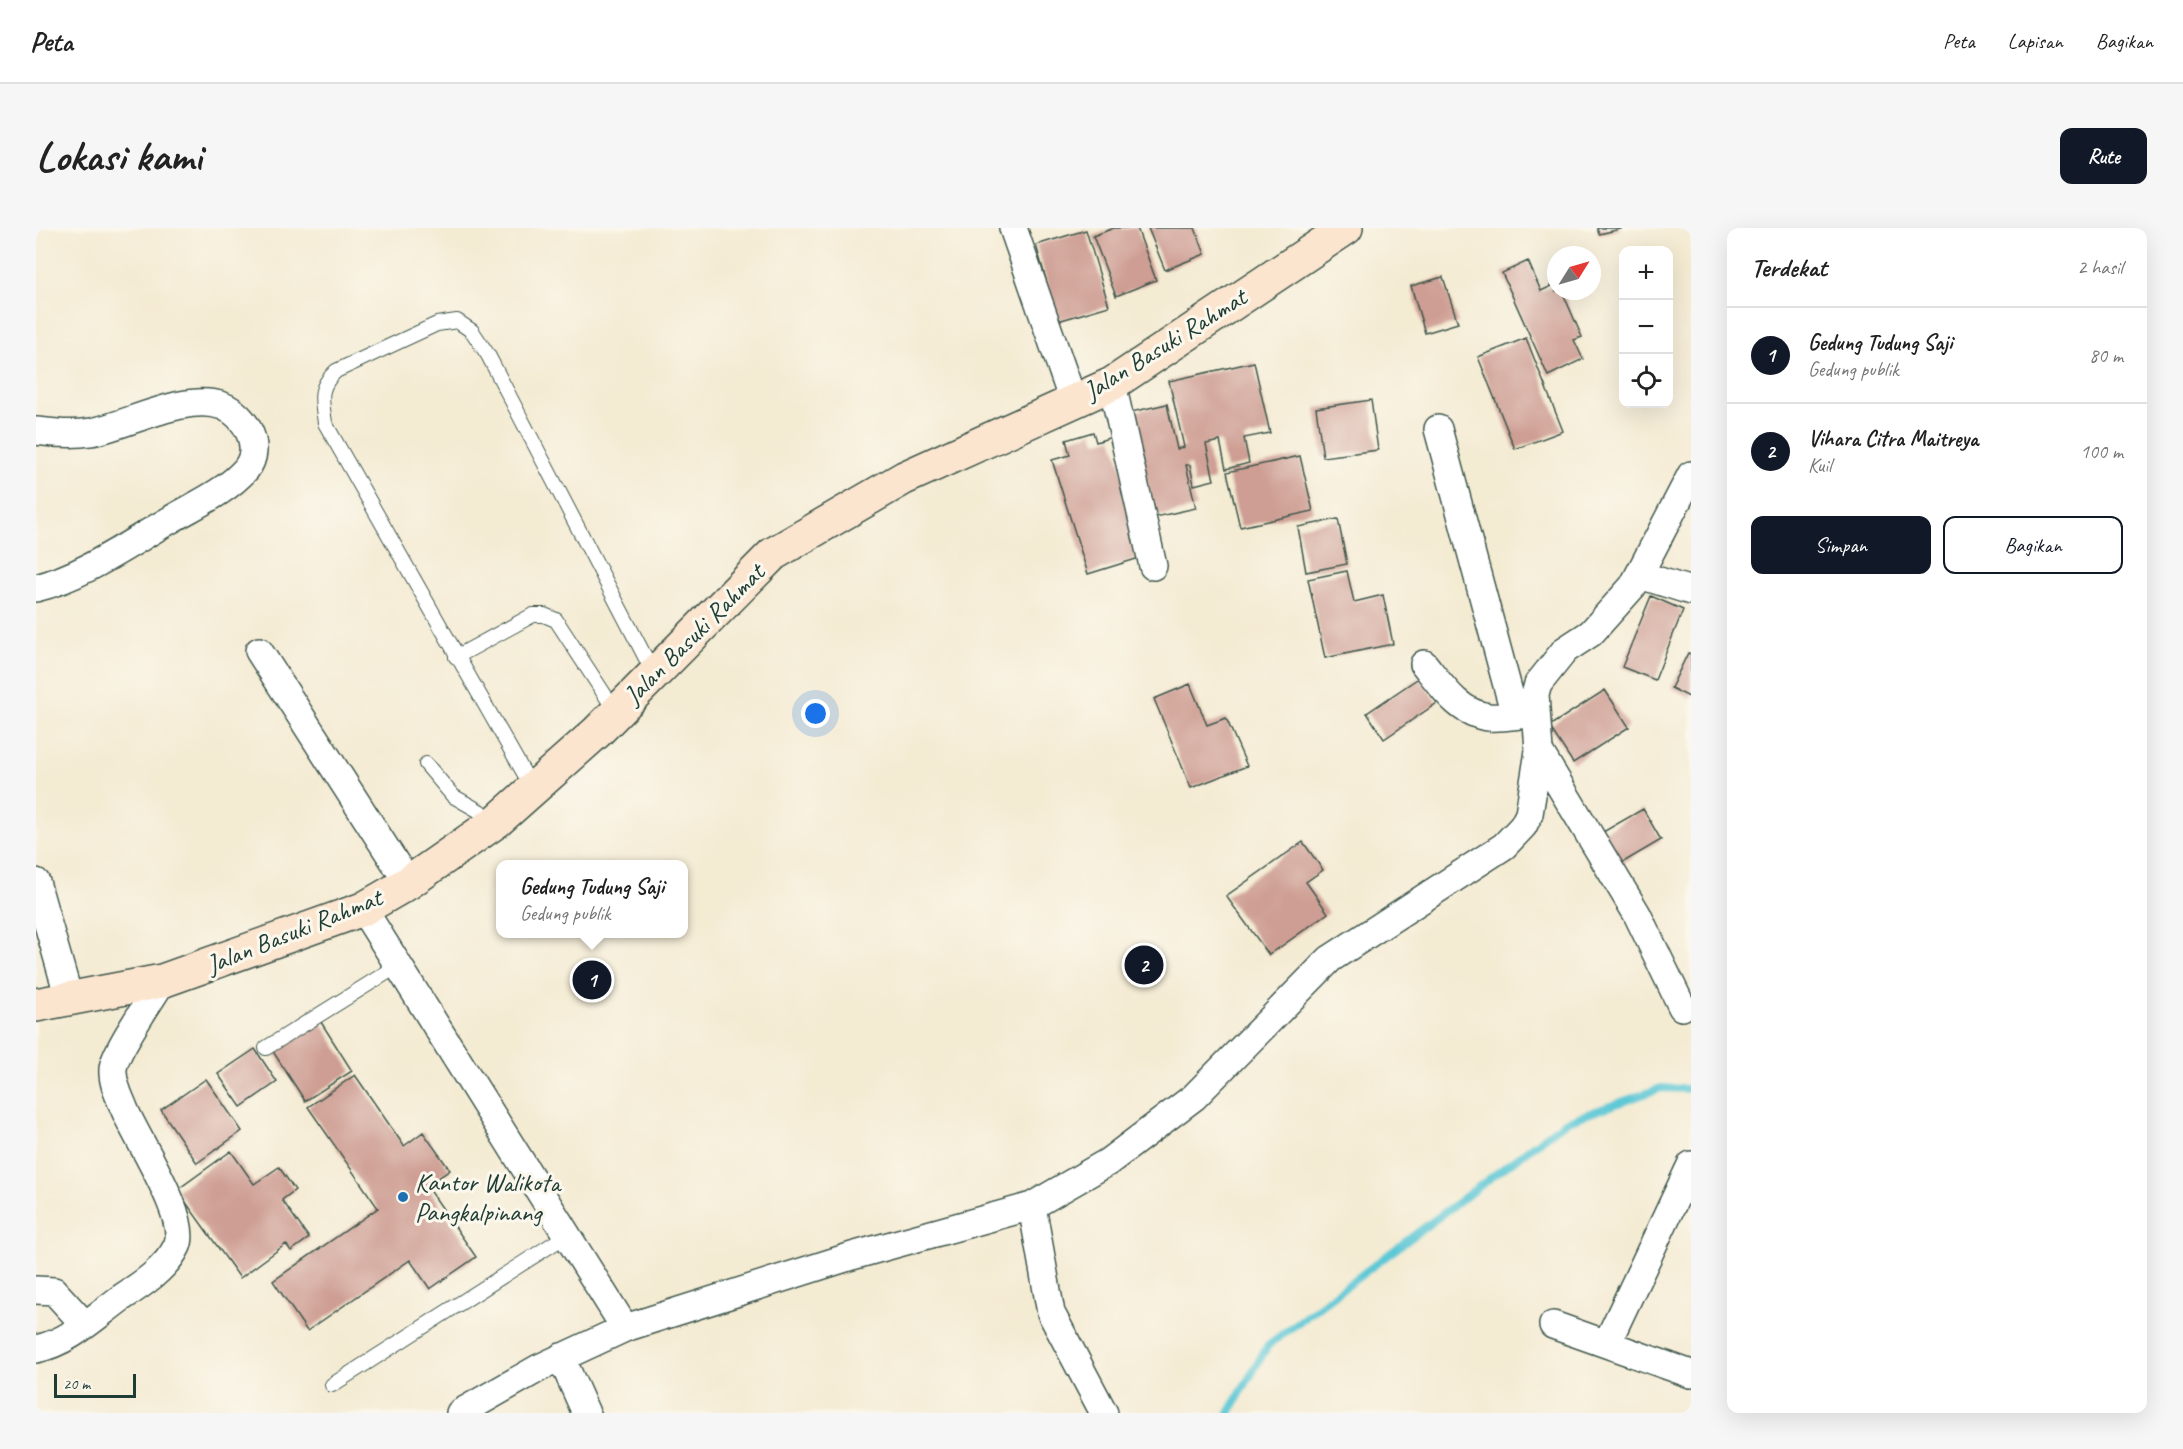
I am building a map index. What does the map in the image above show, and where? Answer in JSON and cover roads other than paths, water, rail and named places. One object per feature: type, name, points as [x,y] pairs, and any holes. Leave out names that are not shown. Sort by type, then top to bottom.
[{"type":"street","points":[[1013,228],[1073,401]]},
{"type":"street","name":"Jalan Basuki Rahmat","points":[[36,1005],[162,981],[363,909],[408,883],[497,821],[533,789],[616,712],[773,554],[904,478],[1112,384],[1332,232]]},
{"type":"street","points":[[1112,384],[1153,566]]},
{"type":"street","points":[[36,431],[89,433],[147,413],[201,404],[222,406],[237,415],[250,432],[254,446],[253,459],[245,470],[224,488],[101,560],[48,585],[36,588]]},
{"type":"street","points":[[1438,429],[1525,714],[1539,751],[1637,914],[1682,1007]]},
{"type":"street","points":[[1525,714],[1544,673],[1565,650],[1591,633],[1640,575],[1691,475]]},
{"type":"street","points":[[1640,575],[1691,591]]},
{"type":"street","points":[[260,651],[408,883]]},
{"type":"street","points":[[1424,664],[1452,698],[1473,713],[1490,717],[1525,714]]},
{"type":"street","points":[[460,1413],[561,1358],[625,1328],[852,1256],[1032,1206],[1107,1162],[1194,1097],[1330,959],[1504,846],[1523,826],[1529,814],[1539,751]]},
{"type":"street","points":[[36,882],[69,998]]},
{"type":"street","points":[[363,909],[625,1328]]},
{"type":"street","points":[[36,1349],[59,1342],[136,1288],[169,1259],[179,1240],[177,1219],[165,1187],[130,1124],[116,1086],[113,1069],[119,1050],[162,981]]},
{"type":"street","points":[[1607,1343],[1691,1165]]},
{"type":"street","points":[[1032,1206],[1051,1313],[1104,1413]]},
{"type":"street","points":[[36,1290],[54,1291],[85,1325]]},
{"type":"street","points":[[1553,1325],[1691,1374]]},
{"type":"street","points":[[561,1358],[586,1413]]},
{"type":"lane","points":[[533,789],[325,423],[321,394],[325,382],[336,371],[436,324],[457,321],[472,331],[488,355],[654,674]]},
{"type":"lane","points":[[456,657],[533,615],[544,615],[556,620],[616,712]]},
{"type":"lane","points":[[426,764],[453,796],[497,821]]},
{"type":"lane","points":[[266,1048],[399,966]]},
{"type":"lane","points":[[332,1385],[567,1235]]},
{"type":"waterway","points":[[1229,1413],[1268,1345],[1565,1122],[1661,1088],[1691,1089]]},
{"type":"place","name":"Vihara Citra Maitreya","points":[[1144,965]]},
{"type":"place","name":"Gedung Tudung Saji","points":[[592,980]]},
{"type":"place","name":"Kantor Walikota Pangkalpinang","points":[[403,1197]]}]
